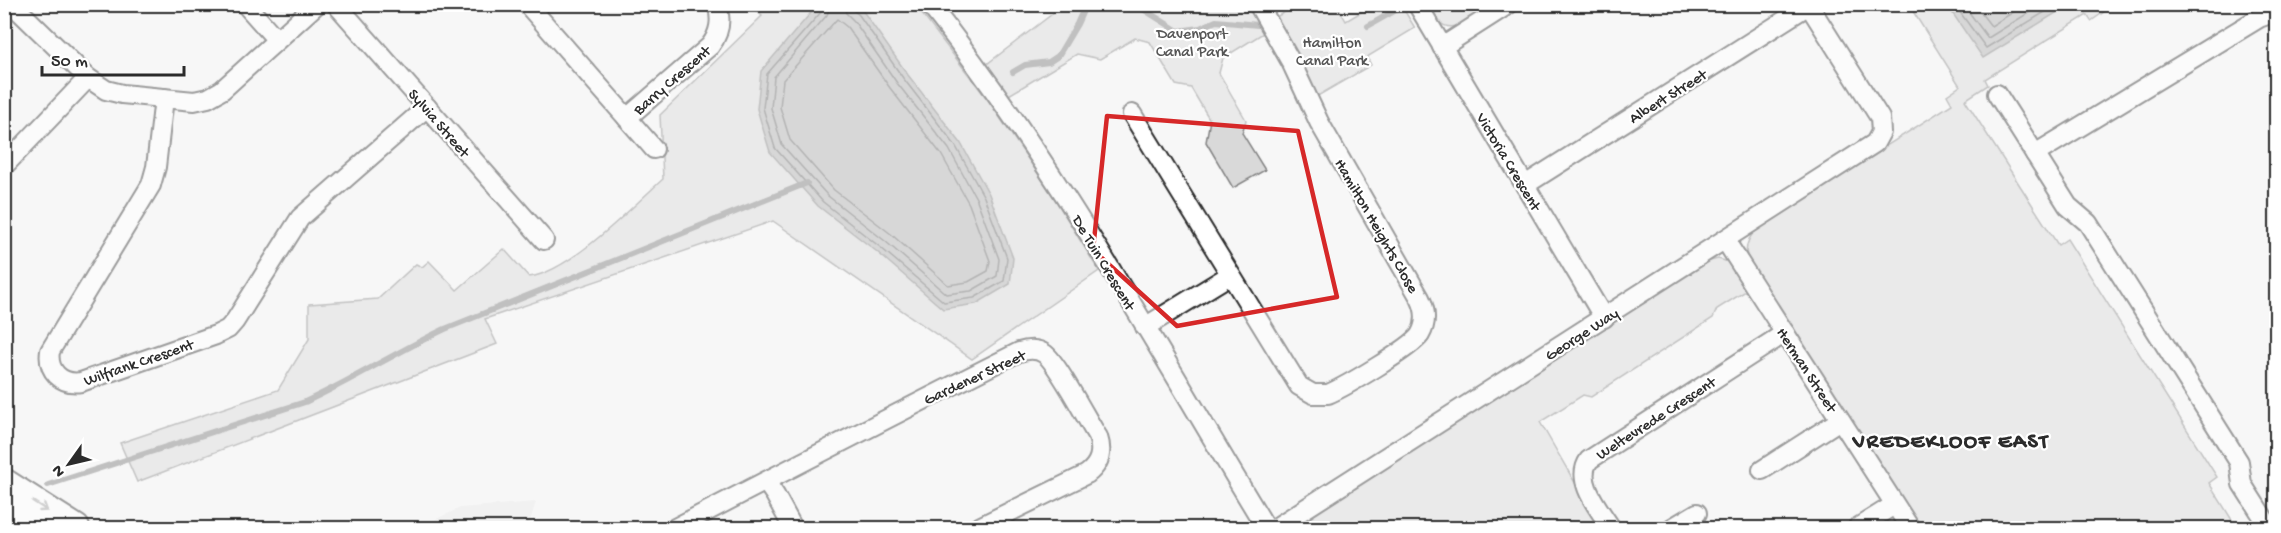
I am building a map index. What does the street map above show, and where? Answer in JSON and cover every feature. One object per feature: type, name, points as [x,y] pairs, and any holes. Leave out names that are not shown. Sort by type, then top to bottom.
[{"type":"street","points":[[12,4],[88,78],[114,93],[194,100],[216,94],[317,4]]},
{"type":"street","points":[[245,4],[277,40]]},
{"type":"street","name":"Sylvia Street","points":[[336,4],[544,240]]},
{"type":"street","name":"Barry Crescent","points":[[526,4],[654,149]]},
{"type":"street","name":"Barry Crescent","points":[[627,118],[710,46],[719,32],[717,4]]},
{"type":"street","name":"De Tuin Crescent","points":[[929,4],[985,78],[1055,182],[1266,528]]},
{"type":"street","name":"Hamilton Heights Close","points":[[1132,114],[1299,386],[1312,394],[1328,394],[1413,343],[1424,326],[1425,316],[1420,298],[1319,122],[1291,62],[1258,4]]},
{"type":"street","name":"Victoria Crescent","points":[[1417,4],[1604,318]]},
{"type":"street","points":[[1442,47],[1509,4]]},
{"type":"street","name":"George Way","points":[[1275,528],[1875,143],[1881,132],[1880,118],[1809,5]]},
{"type":"street","name":"Albert Street","points":[[1525,185],[1809,5]]},
{"type":"street","points":[[2035,154],[2259,18],[2277,12]]},
{"type":"street","points":[[4,166],[88,78]]},
{"type":"street","points":[[1997,94],[2068,206],[2088,223],[2239,462],[2242,484],[2270,528]]},
{"type":"street","name":"Wilfrank Crescent","points":[[164,98],[156,167],[151,185],[50,351],[50,366],[53,372],[66,382],[81,382],[228,329],[300,218],[426,107]]},
{"type":"street","name":"Herman Street","points":[[1725,240],[1910,528]]},
{"type":"street","points":[[1145,327],[1230,275]]},
{"type":"street","name":"Weltevrede Crescent","points":[[1611,528],[1584,480],[1584,470],[1589,460],[1785,333]]},
{"type":"street","name":"Gardener Street","points":[[675,528],[797,463],[1019,352],[1038,350],[1052,360],[1098,437],[1100,459],[1087,474],[977,528]]},
{"type":"street","points":[[1762,470],[1840,420]]},
{"type":"street","points":[[4,482],[76,528]]},
{"type":"street","points":[[765,482],[776,495],[793,528]]},
{"type":"street","points":[[1857,528],[1894,505]]},
{"type":"street","points":[[4,511],[43,528]]},
{"type":"street","points":[[1672,528],[1697,513]]},
{"type":"highlighted area","points":[[1107,116],[1298,131],[1337,297],[1177,326],[1093,250]]},
{"type":"shaded area","points":[[536,502],[529,524],[532,528],[417,528],[460,508]]},
{"type":"green space","name":"Davenport Canal Park","points":[[1186,4],[1190,6],[1194,4],[1250,5],[1265,32],[1223,58],[1219,73],[1246,120],[1242,133],[1265,170],[1233,188],[1206,142],[1210,120],[1191,88],[1176,85],[1150,42],[1135,38],[1100,59],[1077,54],[1009,95],[987,64],[1064,5]]},
{"type":"green space","points":[[751,5],[915,5],[988,100],[1053,196],[1099,271],[972,359],[773,221],[485,319],[497,344],[137,482],[120,443],[278,390],[309,339],[309,304],[378,299],[416,264],[422,267],[429,261],[457,290],[504,249],[529,277],[545,273],[563,264],[600,237],[663,179],[660,115],[762,16]]},
{"type":"green space","name":"Hamilton Canal Park","points":[[1297,5],[1337,5],[1346,21],[1373,5],[1401,5],[1415,28],[1367,57],[1371,65],[1316,97],[1298,56],[1276,17]]},
{"type":"green space","points":[[1427,5],[1495,5],[1475,18],[1452,27],[1444,26],[1438,21]]},
{"type":"green space","points":[[1909,5],[2114,5],[2091,21],[2087,15],[1985,79],[1988,85],[1965,100],[2058,245],[2067,239],[2217,477],[2209,483],[2237,528],[1918,528],[1749,263],[1746,253],[1747,244],[1758,228],[1952,104],[1947,95],[1960,86]]},
{"type":"green space","points":[[1718,259],[1729,262],[1749,289],[1717,309],[1713,318],[1591,397],[1583,395],[1540,422],[1601,528],[1294,528],[1306,518],[1706,262]]},
{"type":"water","points":[[830,4],[855,5],[863,11],[908,75],[960,142],[989,194],[1013,258],[1010,284],[976,304],[943,309],[876,251],[818,206],[770,152],[757,109],[761,71],[816,7]]},
{"type":"water","points":[[1947,5],[2069,5],[1983,58]]},
{"type":"waterway","points":[[1013,72],[1025,65],[1049,62],[1058,56],[1086,4]]},
{"type":"waterway","points":[[1135,4],[1178,31],[1200,28],[1216,21],[1258,25]]},
{"type":"waterway","points":[[1368,26],[1398,9]]},
{"type":"waterway","points":[[48,485],[305,402],[445,329],[807,183]]},
{"type":"district","name":"VREDEKLOOF EAST","points":[[1951,439]]}]
